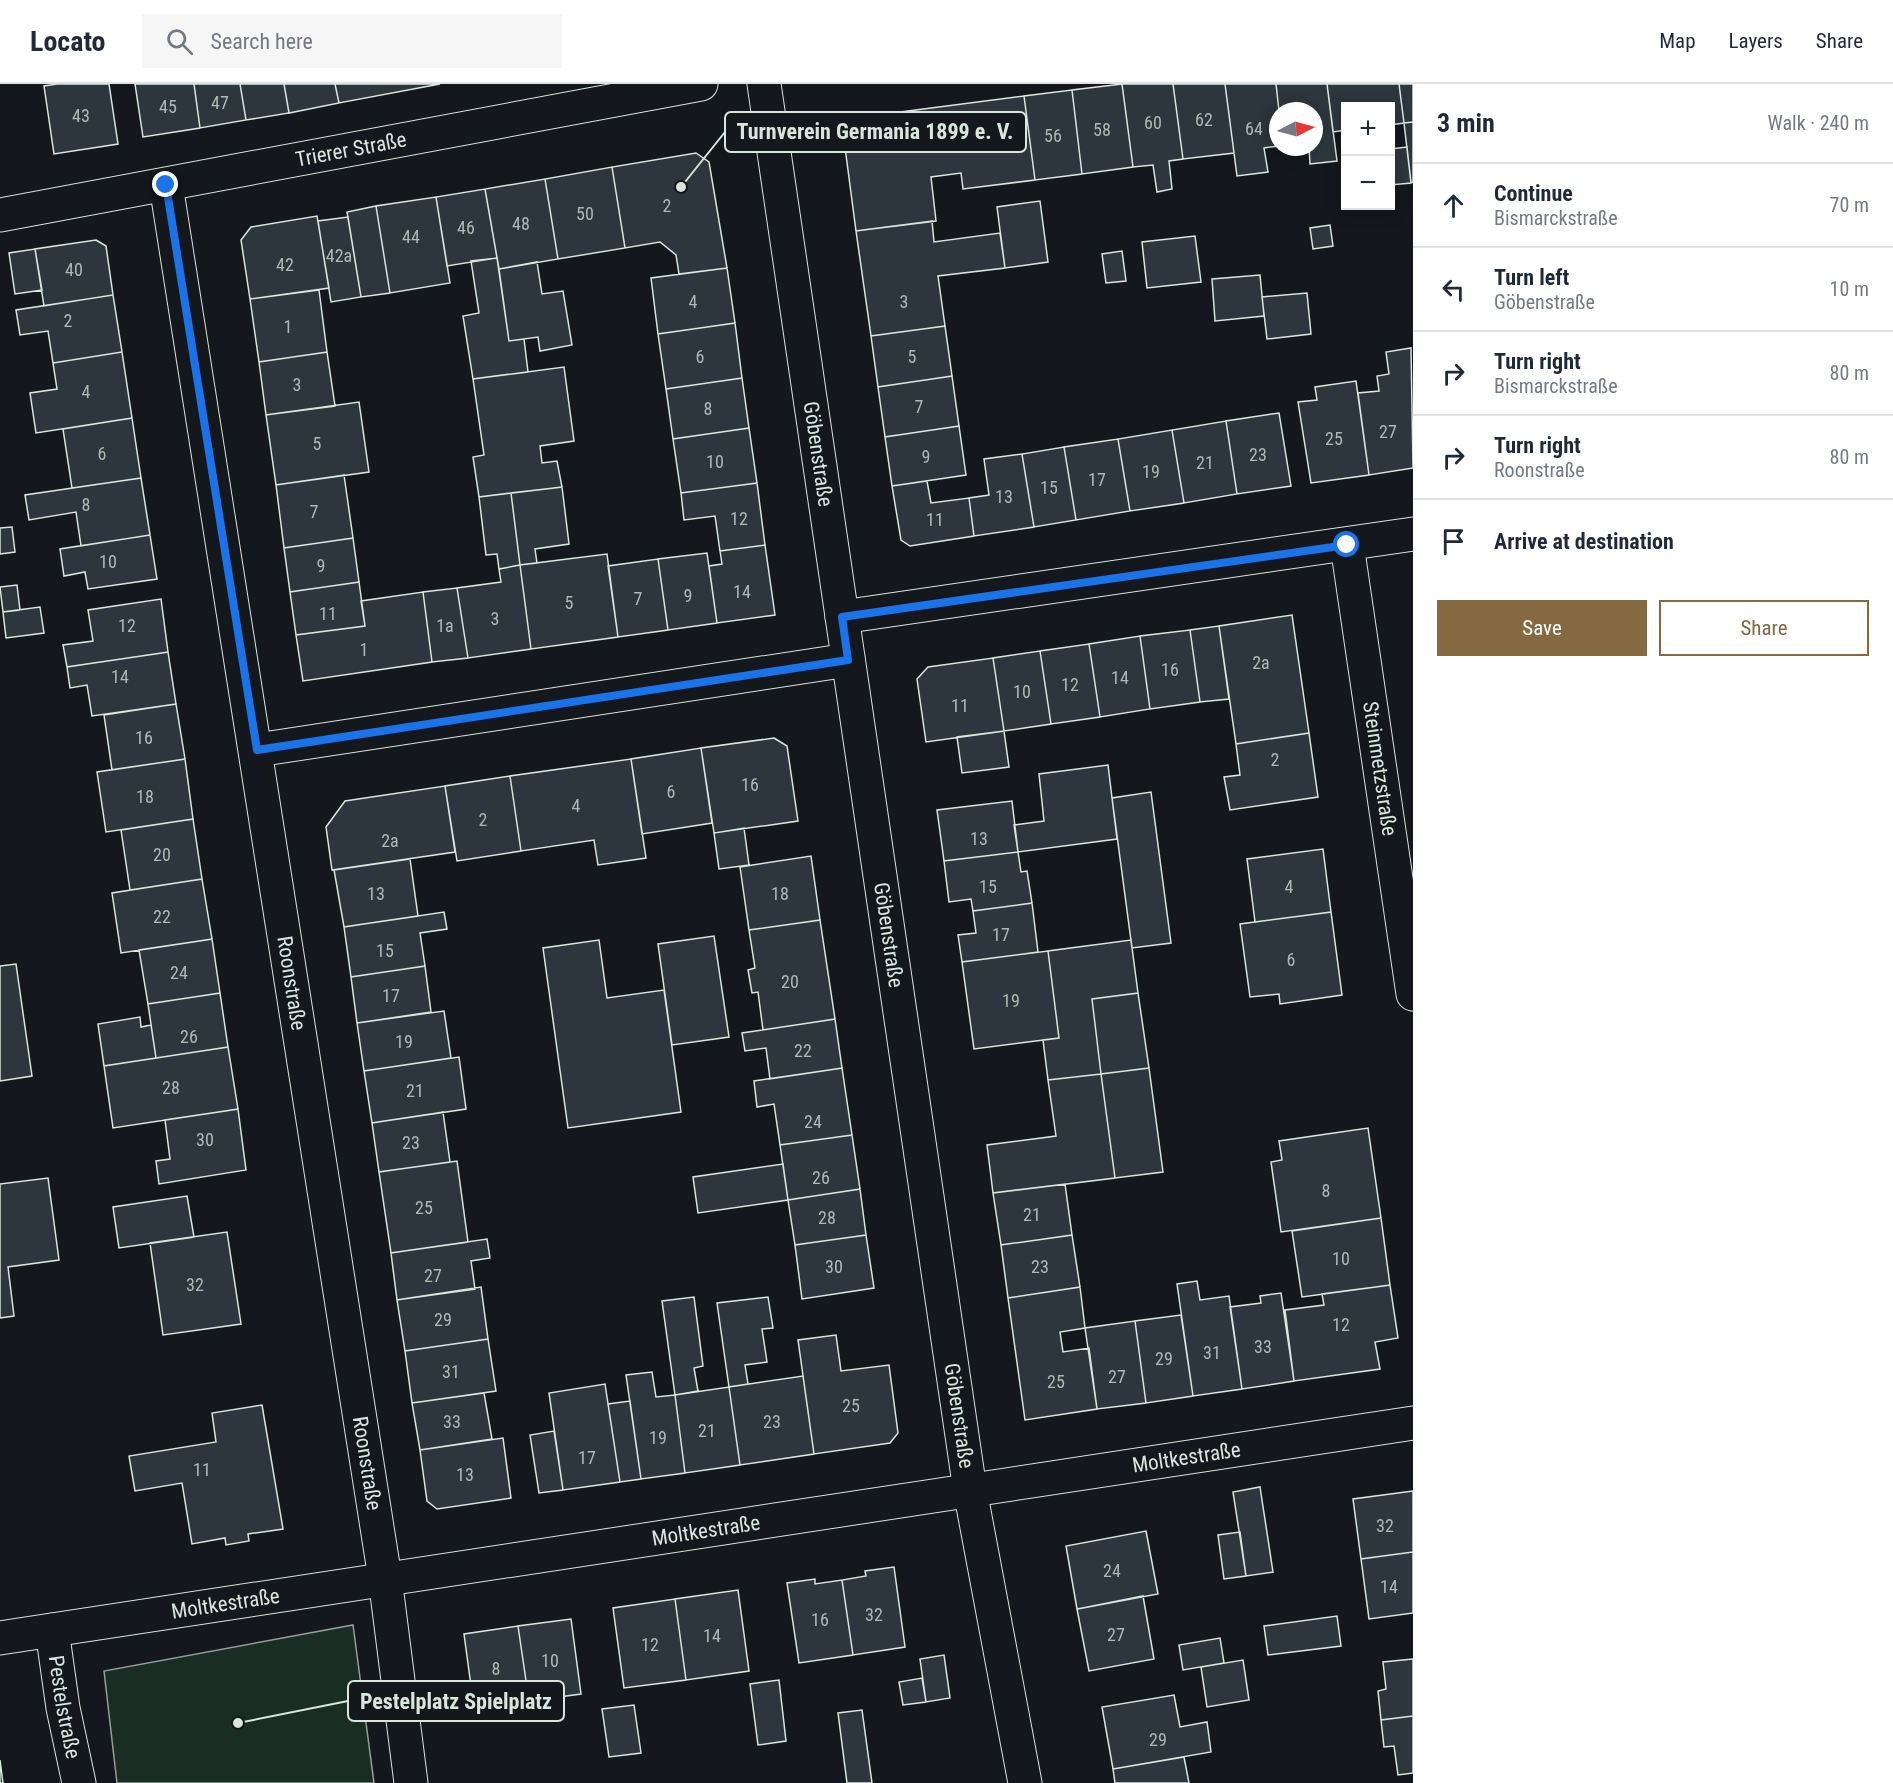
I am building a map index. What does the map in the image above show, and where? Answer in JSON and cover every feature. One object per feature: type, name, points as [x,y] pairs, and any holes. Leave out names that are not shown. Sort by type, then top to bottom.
[{"type":"street","name":"Trierer Straße","points":[[0,215],[701,84]]},
{"type":"street","name":"Göbenstraße","points":[[764,84],[970,1490],[1017,1782]]},
{"type":"street","name":"Roonstraße","points":[[166,185],[257,750],[385,1578],[411,1783]]},
{"type":"street","points":[[842,617],[1413,534]]},
{"type":"street","name":"Steinmetzstraße","points":[[1347,545],[1413,994]]},
{"type":"street","points":[[257,750],[848,660]]},
{"type":"street","name":"Moltkestraße","points":[[0,1638],[1413,1423]]},
{"type":"street","name":"Pestelstraße","points":[[52,1630],[63,1708],[79,1783]]},
{"type":"green space","points":[[353,1625],[374,1783],[117,1783],[104,1671]]},
{"type":"building","points":[[109,84],[118,144],[54,154],[44,86]]},
{"type":"building","points":[[135,84],[194,84],[200,128],[143,137]]},
{"type":"building","points":[[194,84],[240,84],[246,120],[200,128]]},
{"type":"building","points":[[240,84],[284,84],[289,113],[246,120]]},
{"type":"building","points":[[284,84],[335,84],[339,103],[289,113]]},
{"type":"building","points":[[335,84],[440,84],[339,103]]},
{"type":"building","points":[[1122,84],[1173,84],[1183,159],[1169,161],[1172,189],[1157,192],[1153,165],[1133,167]]},
{"type":"building","points":[[1122,84],[1133,167],[1082,174],[1072,90]]},
{"type":"building","points":[[1173,84],[1225,84],[1234,153],[1183,159]]},
{"type":"building","points":[[1225,84],[1276,84],[1278,102],[1269,102],[1269,147],[1264,148],[1268,172],[1237,176]]},
{"type":"building","points":[[1276,84],[1327,84],[1337,161],[1310,164],[1310,156],[1323,156],[1323,102],[1278,102]]},
{"type":"building","points":[[1327,84],[1399,84],[1404,123],[1395,124],[1395,102],[1341,102],[1341,131],[1333,132]]},
{"type":"building","points":[[1399,84],[1413,84],[1413,122],[1404,123]]},
{"type":"building","points":[[1072,90],[1082,174],[1035,180],[1024,96]]},
{"type":"building","points":[[1024,96],[1035,180],[963,189],[961,173],[931,177],[936,221],[856,231],[843,132],[854,118]]},
{"type":"building","points":[[1413,122],[1413,182],[1411,183],[1404,123]]},
{"type":"building","points":[[1407,147],[1411,183],[1395,185],[1395,148]]},
{"type":"building","points":[[696,153],[709,162],[727,268],[679,274],[676,255],[660,242],[625,248],[612,167]]},
{"type":"building","points":[[612,167],[625,248],[558,259],[545,179]]},
{"type":"building","points":[[545,179],[558,259],[499,269],[485,189]]},
{"type":"building","points":[[485,189],[497,258],[447,266],[436,197]]},
{"type":"building","points":[[436,197],[450,283],[390,293],[376,206]]},
{"type":"building","points":[[1040,201],[1048,262],[1005,268],[997,207]]},
{"type":"building","points":[[376,206],[390,293],[361,297],[347,212]]},
{"type":"building","points":[[317,216],[329,288],[250,299],[241,240],[251,227]]},
{"type":"building","points":[[348,217],[361,297],[331,302],[318,221]]},
{"type":"building","points":[[932,221],[934,242],[1000,233],[1005,268],[938,276],[945,326],[871,336],[856,231]]},
{"type":"building","points":[[1330,225],[1333,246],[1313,249],[1310,228]]},
{"type":"building","points":[[1195,236],[1201,282],[1147,288],[1142,242]]},
{"type":"building","points":[[96,240],[106,246],[113,295],[44,306],[35,249]]},
{"type":"building","points":[[35,249],[42,290],[15,294],[9,253]]},
{"type":"building","points":[[1122,251],[1126,281],[1106,283],[1102,254]]},
{"type":"building","points":[[497,258],[509,341],[524,339],[528,372],[473,379],[463,316],[479,313],[471,261]]},
{"type":"building","points":[[537,262],[542,294],[563,291],[572,345],[540,351],[538,337],[509,341],[499,269]]},
{"type":"building","points":[[727,268],[735,323],[658,334],[651,278]]},
{"type":"building","points":[[1260,275],[1264,316],[1215,321],[1212,279]]},
{"type":"building","points":[[319,290],[327,352],[259,362],[250,299]]},
{"type":"building","points":[[1307,293],[1311,334],[1267,339],[1262,297]]},
{"type":"building","points":[[113,295],[122,352],[53,363],[48,331],[20,335],[16,310]]},
{"type":"building","points":[[735,323],[742,378],[666,389],[658,334]]},
{"type":"building","points":[[945,326],[952,376],[878,387],[871,336]]},
{"type":"building","points":[[1411,348],[1413,468],[1369,475],[1358,393],[1379,391],[1377,376],[1389,374],[1386,352]]},
{"type":"building","points":[[122,352],[132,418],[36,433],[30,393],[57,389],[53,363]]},
{"type":"building","points":[[327,352],[335,406],[266,415],[259,362]]},
{"type":"building","points":[[564,367],[574,441],[540,446],[542,463],[557,461],[562,487],[479,497],[473,457],[484,455],[473,379]]},
{"type":"building","points":[[952,376],[959,426],[885,437],[878,387]]},
{"type":"building","points":[[742,378],[749,428],[673,439],[666,389]]},
{"type":"building","points":[[1356,381],[1369,475],[1311,483],[1298,402],[1317,400],[1315,387]]},
{"type":"building","points":[[359,402],[369,472],[276,485],[266,415]]},
{"type":"building","points":[[1279,413],[1291,486],[1237,494],[1226,421]]},
{"type":"building","points":[[132,418],[141,478],[72,488],[63,429]]},
{"type":"building","points":[[1226,421],[1237,494],[1184,503],[1172,430]]},
{"type":"building","points":[[959,426],[966,475],[892,486],[885,437]]},
{"type":"building","points":[[749,428],[757,483],[681,493],[673,439]]},
{"type":"building","points":[[1172,430],[1184,503],[1130,511],[1118,439]]},
{"type":"building","points":[[1118,439],[1130,511],[1076,520],[1064,447]]},
{"type":"building","points":[[1064,447],[1076,520],[1034,527],[1022,454]]},
{"type":"building","points":[[1022,454],[1034,527],[974,536],[969,498],[989,495],[984,459]]},
{"type":"building","points":[[344,475],[353,538],[284,548],[276,485]]},
{"type":"building","points":[[141,478],[150,535],[81,546],[76,512],[29,520],[25,495]]},
{"type":"building","points":[[927,481],[931,503],[969,498],[974,536],[910,546],[901,540],[892,486]]},
{"type":"building","points":[[757,483],[765,545],[720,551],[715,516],[684,520],[681,493]]},
{"type":"building","points":[[562,487],[569,544],[535,549],[537,563],[520,565],[511,493]]},
{"type":"building","points":[[511,493],[520,565],[499,569],[497,554],[486,555],[479,497]]},
{"type":"building","points":[[12,527],[15,552],[0,554],[0,528]]},
{"type":"building","points":[[150,535],[157,579],[88,589],[85,572],[64,576],[60,549]]},
{"type":"building","points":[[353,538],[359,582],[290,592],[284,548]]},
{"type":"building","points":[[765,545],[775,615],[717,623],[709,566],[722,564],[720,551]]},
{"type":"building","points":[[707,553],[717,623],[668,630],[658,559]]},
{"type":"building","points":[[607,554],[618,637],[531,649],[520,565]]},
{"type":"building","points":[[658,559],[668,630],[618,637],[608,566]]},
{"type":"building","points":[[520,565],[531,649],[468,658],[457,588],[501,582],[499,569]]},
{"type":"building","points":[[359,582],[365,626],[296,635],[290,592]]},
{"type":"building","points":[[17,585],[20,610],[3,612],[0,587]]},
{"type":"building","points":[[457,588],[468,658],[432,662],[423,592]]},
{"type":"building","points":[[423,592],[432,662],[303,681],[296,635],[365,626],[361,601]]},
{"type":"building","points":[[161,599],[168,652],[67,667],[63,645],[93,641],[88,610]]},
{"type":"building","points":[[40,607],[44,633],[6,638],[3,612]]},
{"type":"building","points":[[1292,615],[1309,733],[1236,744],[1219,626]]},
{"type":"building","points":[[1219,626],[1229,699],[1200,702],[1190,630]]},
{"type":"building","points":[[1190,630],[1200,702],[1150,709],[1140,636]]},
{"type":"building","points":[[1140,636],[1150,709],[1100,717],[1089,644]]},
{"type":"building","points":[[1089,644],[1100,717],[1051,724],[1040,651]]},
{"type":"building","points":[[1040,651],[1051,724],[1004,731],[993,658]]},
{"type":"building","points":[[168,652],[176,704],[92,716],[87,685],[70,688],[67,667]]},
{"type":"building","points":[[993,658],[1004,731],[926,742],[917,679],[928,667]]},
{"type":"building","points":[[176,704],[185,759],[112,770],[104,715]]},
{"type":"building","points":[[1004,731],[1009,767],[962,773],[957,737]]},
{"type":"building","points":[[1309,733],[1318,797],[1230,810],[1224,777],[1240,775],[1236,744]]},
{"type":"building","points":[[774,738],[787,746],[798,821],[714,833],[701,748]]},
{"type":"building","points":[[701,748],[712,823],[642,834],[631,759]]},
{"type":"building","points":[[185,759],[193,819],[106,832],[97,772]]},
{"type":"building","points":[[631,759],[646,858],[598,865],[594,840],[521,851],[510,776]]},
{"type":"building","points":[[1108,765],[1117,839],[1018,852],[1014,825],[1044,821],[1039,774]]},
{"type":"building","points":[[510,776],[521,851],[457,861],[445,786]]},
{"type":"building","points":[[445,786],[455,852],[332,870],[326,827],[345,801]]},
{"type":"building","points":[[1151,792],[1171,943],[1132,948],[1112,798]]},
{"type":"building","points":[[1012,801],[1018,852],[944,861],[937,810]]},
{"type":"building","points":[[193,819],[202,879],[130,890],[121,830]]},
{"type":"building","points":[[744,828],[749,865],[719,869],[714,833]]},
{"type":"building","points":[[1323,849],[1331,912],[1255,922],[1247,859]]},
{"type":"building","points":[[1018,852],[1021,872],[1027,871],[1032,903],[973,911],[971,899],[949,902],[944,861]]},
{"type":"building","points":[[811,856],[820,920],[749,930],[740,867]]},
{"type":"building","points":[[410,859],[418,916],[344,927],[334,870]]},
{"type":"building","points":[[202,879],[212,939],[121,953],[112,893]]},
{"type":"building","points":[[1032,903],[1038,952],[962,962],[958,935],[976,933],[973,911]]},
{"type":"building","points":[[444,912],[447,929],[420,933],[425,966],[351,977],[344,927]]},
{"type":"building","points":[[1331,912],[1342,995],[1280,1004],[1279,994],[1250,997],[1240,924]]},
{"type":"building","points":[[820,920],[835,1019],[763,1030],[758,992],[752,993],[748,970],[755,968],[749,930]]},
{"type":"building","points":[[714,936],[729,1037],[672,1045],[658,944]]},
{"type":"building","points":[[212,939],[220,993],[148,1004],[139,950]]},
{"type":"building","points":[[599,940],[607,998],[664,990],[681,1112],[568,1128],[543,948]]},
{"type":"building","points":[[1131,940],[1138,993],[1092,999],[1101,1074],[1048,1080],[1043,1040],[1059,1038],[1048,951]]},
{"type":"building","points":[[1048,951],[1059,1038],[974,1049],[962,962]]},
{"type":"building","points":[[16,964],[32,1076],[0,1081],[0,966]]},
{"type":"building","points":[[425,966],[431,1012],[357,1023],[351,977]]},
{"type":"building","points":[[220,993],[228,1047],[156,1058],[148,1004]]},
{"type":"building","points":[[1138,993],[1149,1068],[1101,1074],[1092,999]]},
{"type":"building","points":[[444,1011],[451,1058],[364,1071],[357,1023]]},
{"type":"building","points":[[140,1017],[141,1027],[151,1025],[156,1058],[104,1066],[98,1024]]},
{"type":"building","points":[[835,1019],[842,1068],[770,1079],[766,1048],[745,1051],[742,1033]]},
{"type":"building","points":[[228,1047],[238,1109],[113,1128],[104,1066]]},
{"type":"building","points":[[459,1057],[466,1109],[372,1123],[364,1071]]},
{"type":"building","points":[[842,1068],[852,1135],[780,1145],[774,1104],[757,1107],[754,1081]]},
{"type":"building","points":[[1149,1068],[1163,1172],[1115,1178],[1101,1074]]},
{"type":"building","points":[[1101,1074],[1115,1178],[993,1193],[987,1145],[1056,1136],[1048,1080]]},
{"type":"building","points":[[238,1109],[246,1170],[159,1184],[156,1161],[170,1159],[165,1120]]},
{"type":"building","points":[[443,1112],[450,1162],[379,1172],[372,1123]]},
{"type":"building","points":[[1368,1128],[1381,1218],[1281,1232],[1271,1162],[1282,1160],[1279,1141]]},
{"type":"building","points":[[852,1135],[860,1189],[788,1200],[780,1145]]},
{"type":"building","points":[[457,1161],[468,1242],[391,1253],[379,1172]]},
{"type":"building","points":[[783,1164],[788,1200],[698,1213],[693,1177]]},
{"type":"building","points":[[48,1178],[59,1260],[8,1267],[14,1316],[0,1318],[0,1184]]},
{"type":"building","points":[[1065,1184],[1072,1235],[1001,1245],[993,1193]]},
{"type":"building","points":[[860,1189],[866,1235],[795,1245],[788,1200]]},
{"type":"building","points":[[187,1196],[194,1237],[119,1248],[113,1207]]},
{"type":"building","points":[[1381,1218],[1390,1285],[1302,1297],[1292,1231]]},
{"type":"building","points":[[227,1232],[241,1324],[163,1335],[150,1243]]},
{"type":"building","points":[[866,1235],[874,1288],[802,1299],[795,1245]]},
{"type":"building","points":[[1072,1235],[1080,1287],[1008,1298],[1001,1245]]},
{"type":"building","points":[[487,1239],[490,1258],[471,1261],[475,1289],[397,1300],[391,1253]]},
{"type":"building","points":[[1197,1281],[1200,1300],[1229,1296],[1242,1389],[1193,1396],[1177,1284]]},
{"type":"building","points":[[1390,1285],[1398,1338],[1375,1342],[1380,1369],[1294,1381],[1285,1310],[1324,1305],[1322,1294]]},
{"type":"building","points":[[481,1287],[488,1339],[405,1351],[397,1300]]},
{"type":"building","points":[[1080,1287],[1085,1328],[1060,1332],[1063,1352],[1089,1348],[1097,1409],[1025,1420],[1008,1298]]},
{"type":"building","points":[[1281,1293],[1294,1381],[1242,1389],[1230,1307],[1261,1303],[1260,1296]]},
{"type":"building","points":[[694,1297],[703,1366],[694,1368],[698,1391],[675,1395],[662,1301]]},
{"type":"building","points":[[768,1297],[773,1328],[762,1329],[767,1362],[745,1365],[748,1384],[729,1387],[717,1303]]},
{"type":"building","points":[[1181,1315],[1193,1396],[1146,1403],[1135,1321]]},
{"type":"building","points":[[1135,1321],[1146,1403],[1097,1409],[1085,1328]]},
{"type":"building","points":[[836,1335],[841,1371],[889,1365],[898,1433],[890,1443],[814,1454],[798,1340]]},
{"type":"building","points":[[488,1339],[496,1391],[412,1403],[405,1351]]},
{"type":"building","points":[[652,1372],[656,1397],[675,1395],[685,1473],[641,1479],[626,1375]]},
{"type":"building","points":[[803,1376],[814,1454],[740,1465],[729,1387]]},
{"type":"building","points":[[605,1384],[620,1482],[563,1490],[549,1393]]},
{"type":"building","points":[[729,1387],[740,1465],[685,1473],[675,1395]]},
{"type":"building","points":[[484,1393],[492,1439],[420,1450],[412,1403]]},
{"type":"building","points":[[630,1401],[641,1479],[620,1482],[608,1404]]},
{"type":"building","points":[[262,1405],[283,1529],[248,1534],[249,1541],[226,1545],[225,1538],[192,1544],[182,1483],[135,1491],[129,1456],[216,1442],[212,1413]]},
{"type":"building","points":[[554,1431],[563,1490],[539,1493],[530,1435]]},
{"type":"building","points":[[503,1438],[511,1498],[437,1509],[427,1501],[420,1450]]},
{"type":"building","points":[[1260,1487],[1273,1572],[1246,1576],[1233,1492]]},
{"type":"building","points":[[1413,1491],[1413,1552],[1361,1559],[1353,1499]]},
{"type":"building","points":[[1146,1531],[1158,1594],[1077,1609],[1066,1546]]},
{"type":"building","points":[[1240,1532],[1246,1576],[1224,1579],[1218,1535]]},
{"type":"building","points":[[1413,1552],[1413,1613],[1369,1619],[1361,1559]]},
{"type":"building","points":[[894,1567],[905,1647],[853,1655],[842,1580],[866,1576],[865,1571]]},
{"type":"building","points":[[815,1579],[815,1584],[842,1580],[853,1655],[799,1663],[787,1583]]},
{"type":"building","points":[[738,1590],[749,1671],[686,1680],[675,1599]]},
{"type":"building","points":[[1143,1596],[1154,1659],[1089,1671],[1077,1609]]},
{"type":"building","points":[[675,1599],[686,1680],[624,1688],[613,1608]]},
{"type":"building","points":[[1337,1616],[1341,1646],[1268,1655],[1264,1626]]},
{"type":"building","points":[[571,1619],[581,1694],[529,1701],[518,1626]]},
{"type":"building","points":[[518,1626],[529,1701],[474,1708],[464,1634]]},
{"type":"building","points":[[1220,1638],[1224,1663],[1183,1670],[1179,1645]]},
{"type":"building","points":[[944,1655],[950,1698],[926,1702],[920,1659]]},
{"type":"building","points":[[1413,1659],[1413,1716],[1381,1720],[1378,1691],[1386,1689],[1383,1662]]},
{"type":"building","points":[[1243,1660],[1249,1700],[1207,1707],[1201,1667]]},
{"type":"building","points":[[922,1678],[926,1702],[903,1705],[899,1682]]},
{"type":"building","points":[[779,1680],[786,1741],[758,1745],[750,1684]]},
{"type":"building","points":[[1174,1695],[1180,1727],[1207,1722],[1211,1752],[1113,1769],[1102,1707]]},
{"type":"building","points":[[634,1705],[641,1753],[609,1757],[602,1709]]},
{"type":"building","points":[[862,1710],[872,1783],[847,1783],[838,1713]]},
{"type":"building","points":[[1413,1716],[1413,1773],[1398,1775],[1394,1746],[1384,1747],[1381,1720]]},
{"type":"building","points":[[1184,1757],[1189,1783],[1115,1783],[1113,1769]]},
{"type":"building","points":[[0,1760],[3,1783],[0,1783]]},
{"type":"place","name":"Turnverein Germania 1899 e. V.","points":[[681,187]]},
{"type":"place","name":"Pestelplatz Spielplatz","points":[[238,1723]]},
{"type":"route","points":[[166,185],[257,750],[848,660],[842,617],[1347,545]]}]
